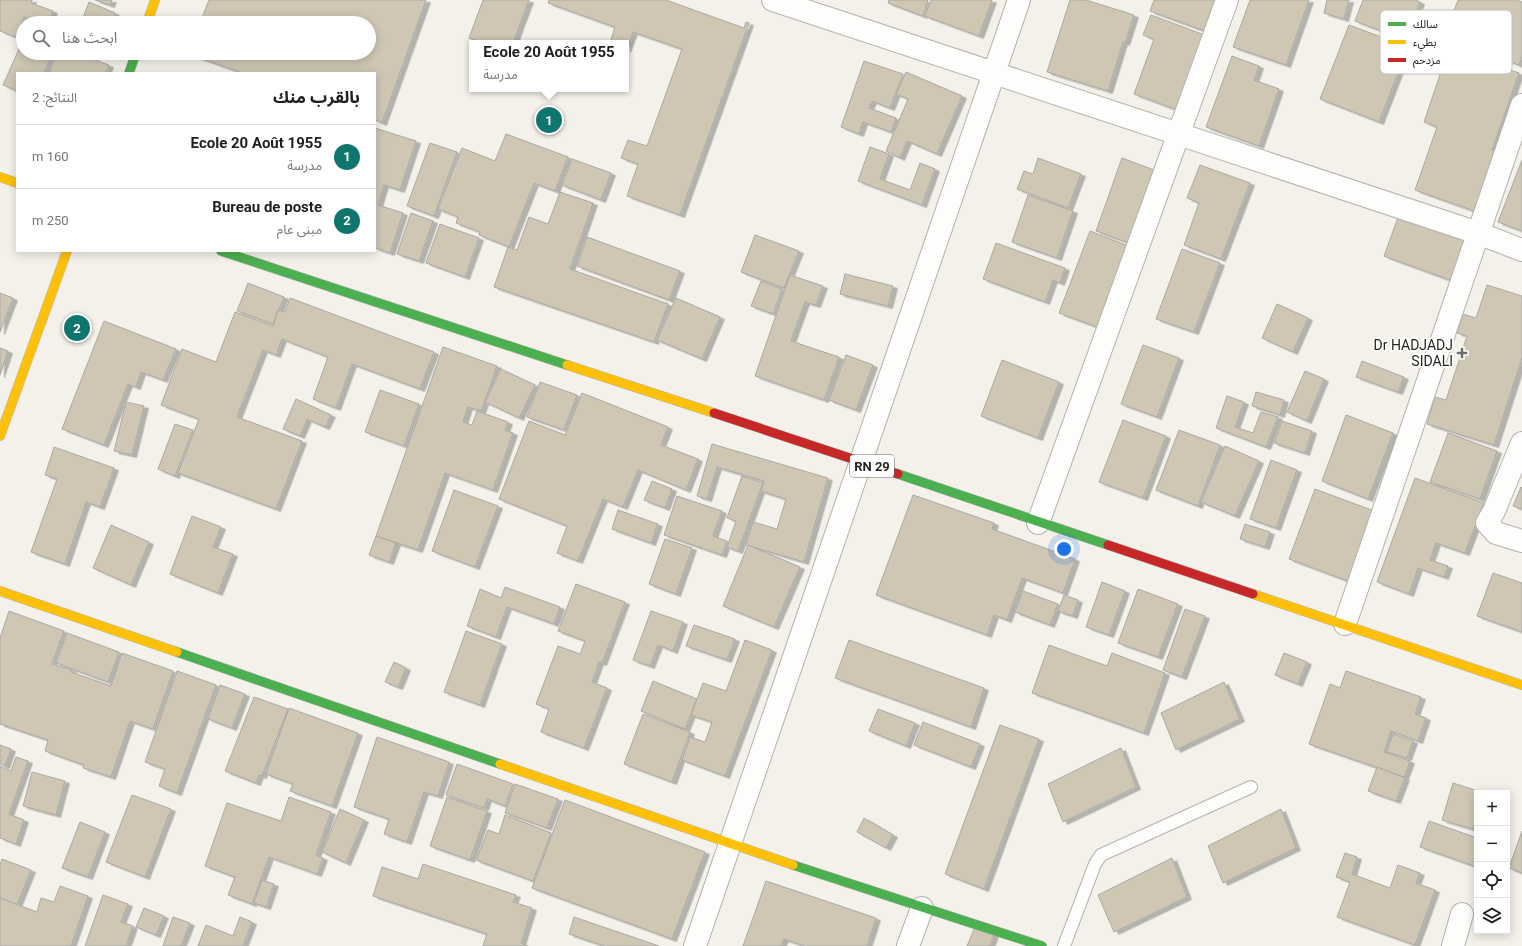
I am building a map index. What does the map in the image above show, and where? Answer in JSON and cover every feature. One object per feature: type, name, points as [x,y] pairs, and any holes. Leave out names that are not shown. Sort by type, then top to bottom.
[{"type":"main road","points":[[149,16],[155,0]]},
{"type":"main road","points":[[129,72],[134,60]]},
{"type":"main road","points":[[0,177],[16,183]]},
{"type":"main road","points":[[0,436],[67,252]]},
{"type":"main road","name":"RN 29","points":[[224,252],[860,461],[1038,523],[1345,624],[1522,685]]},
{"type":"main road","points":[[0,591],[730,844],[1042,946]]},
{"type":"street","points":[[773,0],[1478,233],[1522,250]]},
{"type":"street","points":[[695,946],[1019,0]]},
{"type":"street","points":[[1038,523],[1227,0]]},
{"type":"street","points":[[1345,624],[1522,105]]},
{"type":"street","points":[[1522,443],[1494,510],[1487,523],[1496,533],[1522,541]]},
{"type":"street","points":[[908,946],[922,908]]},
{"type":"street","points":[[1453,946],[1462,914]]},
{"type":"lane","points":[[1064,946],[1096,864],[1101,855],[1251,786]]},
{"type":"building","points":[[0,0],[32,0],[31,3],[53,11],[51,16],[16,16],[16,37],[0,31]]},
{"type":"building","points":[[95,0],[112,0],[110,5]]},
{"type":"building","points":[[209,0],[426,0],[382,123],[376,120],[376,72],[239,72],[206,60],[376,60],[376,16],[203,16]]},
{"type":"building","points":[[483,0],[529,0],[514,40],[475,40],[469,38]]},
{"type":"building","points":[[549,0],[666,0],[744,28],[746,22],[749,23],[680,215],[627,196],[638,164],[621,158],[628,140],[647,146],[682,49],[633,32],[629,42],[629,40],[611,40],[615,27],[548,3]]},
{"type":"building","points":[[889,0],[928,0],[923,16],[888,3]]},
{"type":"building","points":[[931,0],[992,0],[979,36],[925,16]]},
{"type":"building","points":[[1070,0],[1086,0],[1134,15],[1125,43],[1123,42],[1108,91],[1047,72]]},
{"type":"building","points":[[1154,0],[1223,0],[1210,33],[1150,11]]},
{"type":"building","points":[[1250,0],[1309,0],[1286,65],[1233,47]]},
{"type":"building","points":[[1327,0],[1349,0],[1344,19],[1324,13]]},
{"type":"building","points":[[1363,0],[1416,0],[1420,2],[1417,10],[1380,10],[1380,30],[1355,21]]},
{"type":"building","points":[[1458,0],[1516,0],[1522,2],[1522,56],[1519,65],[1512,62],[1512,10],[1454,10]]},
{"type":"building","points":[[89,2],[115,13],[114,16],[84,16]]},
{"type":"building","points":[[1151,15],[1207,36],[1180,111],[1134,94],[1154,39],[1143,35]]},
{"type":"building","points":[[1349,25],[1380,37],[1380,74],[1398,74],[1379,122],[1320,99]]},
{"type":"building","points":[[16,56],[16,60],[49,60],[44,72],[16,72],[16,91],[3,85]]},
{"type":"building","points":[[1232,56],[1259,66],[1254,80],[1279,89],[1259,146],[1206,127]]},
{"type":"building","points":[[54,60],[95,60],[109,65],[106,72],[49,72]]},
{"type":"building","points":[[864,61],[903,74],[890,108],[872,101],[869,108],[896,118],[891,132],[863,122],[859,134],[841,127]]},
{"type":"building","points":[[1512,70],[1519,73],[1492,150],[1495,151],[1474,211],[1415,190],[1437,127],[1424,122],[1440,74],[1512,74]]},
{"type":"building","points":[[906,72],[962,96],[937,154],[907,141],[900,158],[886,151],[908,99],[896,94]]},
{"type":"building","points":[[376,128],[416,141],[400,190],[384,185],[378,205],[403,213],[390,253],[376,248]]},
{"type":"building","points":[[506,134],[568,157],[555,191],[534,183],[509,247],[479,235],[480,232],[456,223],[458,217],[438,209],[462,148],[495,161]]},
{"type":"building","points":[[430,143],[457,152],[434,216],[407,206]]},
{"type":"building","points":[[870,147],[889,154],[880,179],[910,190],[920,163],[935,169],[922,205],[858,181]]},
{"type":"building","points":[[1038,158],[1081,174],[1068,208],[1017,189],[1024,171],[1033,174]]},
{"type":"building","points":[[1122,158],[1162,173],[1137,246],[1096,231]]},
{"type":"building","points":[[572,159],[611,173],[601,200],[562,185]]},
{"type":"building","points":[[1522,160],[1522,231],[1498,222]]},
{"type":"building","points":[[1200,165],[1250,183],[1221,259],[1184,245],[1199,203],[1187,198]]},
{"type":"building","points":[[560,192],[593,203],[570,269],[668,304],[654,342],[494,287],[508,247],[517,250],[529,217],[548,224]]},
{"type":"building","points":[[1028,195],[1073,211],[1057,258],[1012,242]]},
{"type":"building","points":[[1401,209],[1472,236],[1455,282],[1384,256]]},
{"type":"building","points":[[411,213],[433,221],[419,261],[397,254]]},
{"type":"building","points":[[440,224],[479,238],[465,277],[426,263]]},
{"type":"building","points":[[1090,231],[1128,246],[1097,327],[1059,313]]},
{"type":"building","points":[[755,235],[799,251],[784,288],[741,272]]},
{"type":"building","points":[[587,237],[680,271],[669,300],[577,266]]},
{"type":"building","points":[[996,243],[1065,268],[1060,283],[1053,280],[1045,302],[983,279]]},
{"type":"building","points":[[1182,249],[1220,263],[1194,332],[1156,319]]},
{"type":"building","points":[[845,274],[893,286],[888,306],[840,294]]},
{"type":"building","points":[[790,275],[823,286],[816,305],[805,302],[791,341],[839,357],[824,400],[755,376]]},
{"type":"building","points":[[761,281],[782,289],[773,314],[751,306]]},
{"type":"building","points":[[248,283],[284,297],[273,324],[237,311]]},
{"type":"building","points":[[1487,285],[1522,296],[1522,358],[1494,445],[1427,424],[1435,397],[1446,400],[1467,336],[1457,333],[1463,314],[1476,318]]},
{"type":"building","points":[[0,293],[13,298],[0,332]]},
{"type":"building","points":[[290,298],[434,352],[420,389],[352,364],[336,408],[313,399],[328,357],[282,339],[276,355],[263,350],[237,417],[302,441],[276,509],[178,473],[199,419],[161,405],[182,349],[216,362],[235,312],[273,326],[278,310],[285,312]]},
{"type":"building","points":[[676,298],[720,317],[702,359],[657,340]]},
{"type":"building","points":[[1277,304],[1308,318],[1293,352],[1262,338]]},
{"type":"building","points":[[104,321],[176,349],[163,380],[141,372],[136,387],[128,384],[104,445],[62,429]]},
{"type":"building","points":[[1143,345],[1179,358],[1157,417],[1121,404]]},
{"type":"building","points":[[443,347],[497,366],[481,411],[468,407],[463,422],[472,425],[477,411],[508,422],[505,430],[513,433],[493,490],[445,473],[418,550],[376,536]]},
{"type":"building","points":[[0,348],[8,351],[0,375]]},
{"type":"building","points":[[846,355],[873,365],[856,410],[829,400]]},
{"type":"building","points":[[1002,360],[1059,382],[1038,438],[981,416]]},
{"type":"building","points":[[1362,361],[1404,377],[1398,392],[1356,377]]},
{"type":"building","points":[[501,369],[535,385],[519,418],[485,402]]},
{"type":"building","points":[[1305,371],[1324,379],[1307,421],[1287,412]]},
{"type":"building","points":[[540,382],[577,395],[564,430],[527,417]]},
{"type":"building","points":[[380,390],[419,404],[404,446],[365,432]]},
{"type":"building","points":[[1256,392],[1284,400],[1280,415],[1252,406]]},
{"type":"building","points":[[582,393],[668,427],[661,445],[698,459],[686,490],[638,470],[623,507],[603,499],[578,561],[557,553],[567,526],[499,499],[529,421],[565,435]]},
{"type":"building","points":[[1227,396],[1244,402],[1235,427],[1253,433],[1261,412],[1278,417],[1266,447],[1216,428]]},
{"type":"building","points":[[296,399],[331,415],[325,427],[307,419],[300,436],[283,429]]},
{"type":"building","points":[[126,402],[144,406],[132,455],[114,451]]},
{"type":"building","points":[[1346,415],[1393,433],[1368,499],[1322,481]]},
{"type":"building","points":[[1123,420],[1166,436],[1143,498],[1099,482]]},
{"type":"building","points":[[1282,421],[1312,431],[1305,453],[1274,443]]},
{"type":"building","points":[[175,424],[193,430],[175,476],[158,469]]},
{"type":"building","points":[[1179,430],[1220,445],[1198,506],[1156,490]]},
{"type":"building","points":[[1448,433],[1497,451],[1480,499],[1430,482]]},
{"type":"building","points":[[712,444],[828,478],[804,562],[746,545],[753,522],[777,529],[786,499],[761,491],[764,481],[717,467],[707,499],[697,496]]},
{"type":"building","points":[[1225,446],[1259,461],[1235,516],[1201,502]]},
{"type":"building","points":[[54,447],[114,468],[100,507],[86,502],[65,564],[31,552],[57,479],[45,475]]},
{"type":"building","points":[[1271,460],[1297,470],[1276,528],[1250,519]]},
{"type":"building","points":[[742,476],[763,483],[738,551],[727,547],[736,521],[727,518]]},
{"type":"building","points":[[1415,478],[1484,503],[1465,553],[1436,543],[1430,560],[1448,566],[1444,577],[1418,568],[1409,594],[1377,582]]},
{"type":"building","points":[[652,481],[672,489],[665,508],[644,500]]},
{"type":"building","points":[[1521,487],[1522,488],[1522,509],[1513,506]]},
{"type":"building","points":[[1315,489],[1374,511],[1348,581],[1289,559]]},
{"type":"building","points":[[454,490],[498,506],[475,567],[432,551]]},
{"type":"building","points":[[913,495],[994,523],[992,529],[1075,559],[1063,593],[1022,578],[1007,620],[994,615],[987,635],[876,595]]},
{"type":"building","points":[[677,496],[722,511],[713,536],[727,541],[722,555],[664,535]]},
{"type":"building","points":[[618,510],[658,524],[651,543],[612,529]]},
{"type":"building","points":[[192,516],[221,527],[213,547],[233,554],[218,593],[170,574]]},
{"type":"building","points":[[1245,524],[1270,532],[1265,547],[1240,539]]},
{"type":"building","points":[[111,525],[149,542],[131,585],[93,568]]},
{"type":"building","points":[[376,536],[396,543],[389,562],[369,555]]},
{"type":"building","points":[[665,539],[692,548],[676,594],[649,584]]},
{"type":"building","points":[[748,545],[800,567],[774,627],[723,606]]},
{"type":"building","points":[[1493,573],[1522,583],[1522,632],[1477,616]]},
{"type":"building","points":[[1102,582],[1125,591],[1109,635],[1086,627]]},
{"type":"building","points":[[576,584],[625,602],[602,663],[599,662],[592,682],[607,688],[584,748],[541,732],[549,709],[536,704],[558,646],[580,654],[585,641],[558,631]]},
{"type":"building","points":[[505,587],[560,607],[554,624],[507,607],[496,637],[467,626],[480,589],[501,598]]},
{"type":"building","points":[[1138,589],[1178,604],[1158,657],[1118,643]]},
{"type":"building","points":[[1023,591],[1058,604],[1050,625],[1015,612]]},
{"type":"building","points":[[1064,595],[1078,600],[1073,616],[1058,611]]},
{"type":"building","points":[[1185,609],[1205,616],[1182,677],[1163,670]]},
{"type":"building","points":[[9,611],[64,631],[52,664],[72,670],[71,672],[111,686],[122,653],[173,671],[153,729],[130,721],[111,777],[83,768],[84,765],[45,751],[48,740],[0,724],[0,638]]},
{"type":"building","points":[[651,611],[683,622],[673,651],[658,645],[650,666],[633,660]]},
{"type":"building","points":[[694,625],[735,639],[727,660],[686,646]]},
{"type":"building","points":[[466,631],[502,644],[480,705],[444,692]]},
{"type":"building","points":[[67,633],[119,652],[108,682],[56,663]]},
{"type":"building","points":[[745,640],[772,650],[725,776],[682,760],[690,737],[705,742],[712,722],[691,715],[703,683],[726,691]]},
{"type":"building","points":[[849,640],[984,688],[971,727],[835,678]]},
{"type":"building","points":[[1049,645],[1107,666],[1112,653],[1165,673],[1144,733],[1032,693]]},
{"type":"building","points":[[1284,653],[1307,662],[1298,684],[1275,675]]},
{"type":"building","points":[[394,662],[406,668],[398,687],[385,682]]},
{"type":"building","points":[[177,671],[216,685],[177,793],[159,786],[165,769],[145,762]]},
{"type":"building","points":[[1346,671],[1421,697],[1415,714],[1426,718],[1418,741],[1391,731],[1384,752],[1410,761],[1404,777],[1309,744],[1330,684],[1340,688]]},
{"type":"building","points":[[653,681],[697,699],[685,729],[641,711]]},
{"type":"building","points":[[1224,682],[1240,719],[1176,750],[1161,713]]},
{"type":"building","points":[[220,685],[245,694],[232,728],[208,719]]},
{"type":"building","points":[[254,697],[288,709],[262,776],[259,775],[256,783],[225,771]]},
{"type":"building","points":[[289,708],[358,733],[332,806],[290,791],[293,784],[266,774]]},
{"type":"building","points":[[878,709],[915,723],[906,746],[869,731]]},
{"type":"building","points":[[643,714],[690,732],[672,782],[624,764]]},
{"type":"building","points":[[923,722],[980,744],[971,767],[914,745]]},
{"type":"building","points":[[1000,725],[1039,739],[984,889],[945,874]]},
{"type":"building","points":[[1393,734],[1413,741],[1407,758],[1387,752]]},
{"type":"building","points":[[377,737],[449,762],[438,796],[424,792],[407,842],[384,834],[389,819],[354,807]]},
{"type":"building","points":[[0,745],[11,749],[5,766],[0,764]]},
{"type":"building","points":[[1121,748],[1136,787],[1063,822],[1048,784]]},
{"type":"building","points":[[16,757],[28,761],[9,814],[24,820],[16,844],[0,838],[0,766],[11,771]]},
{"type":"building","points":[[457,764],[513,784],[505,806],[487,799],[484,808],[446,795]]},
{"type":"building","points":[[1377,767],[1405,778],[1396,801],[1368,791]]},
{"type":"building","points":[[32,772],[65,781],[56,815],[23,806]]},
{"type":"building","points":[[1453,783],[1475,790],[1473,829],[1442,820]]},
{"type":"building","points":[[515,784],[558,799],[547,828],[505,813]]},
{"type":"building","points":[[132,795],[171,809],[145,877],[106,862]]},
{"type":"building","points":[[289,797],[331,812],[316,855],[323,858],[317,874],[269,857],[252,904],[228,895],[235,877],[205,866],[227,803],[281,821]]},
{"type":"building","points":[[447,797],[487,811],[470,860],[430,846]]},
{"type":"building","points":[[565,800],[705,852],[672,939],[532,888]]},
{"type":"building","points":[[340,809],[364,820],[346,863],[322,852]]},
{"type":"building","points":[[1281,809],[1296,848],[1223,883],[1208,846]]},
{"type":"building","points":[[505,815],[551,833],[533,881],[476,860],[488,830],[499,834]]},
{"type":"building","points":[[864,818],[893,835],[886,848],[857,832]]},
{"type":"building","points":[[1429,821],[1474,837],[1474,866],[1420,847]]},
{"type":"building","points":[[80,822],[105,832],[88,877],[62,868]]},
{"type":"building","points":[[1522,831],[1522,873],[1510,868]]},
{"type":"building","points":[[1345,853],[1357,857],[1352,874],[1390,888],[1398,865],[1420,873],[1416,883],[1435,890],[1415,945],[1337,917],[1350,882],[1336,877]]},
{"type":"building","points":[[1172,858],[1187,897],[1114,932],[1098,895]]},
{"type":"building","points":[[2,859],[31,870],[17,905],[0,898],[0,865]]},
{"type":"building","points":[[423,864],[516,895],[513,902],[532,908],[521,943],[528,946],[483,946],[487,934],[373,896],[382,867],[418,879]]},
{"type":"building","points":[[262,880],[274,884],[266,907],[254,903]]},
{"type":"building","points":[[766,881],[876,918],[867,946],[805,946],[784,939],[781,946],[743,946]]},
{"type":"building","points":[[60,886],[88,896],[71,946],[0,946],[0,898],[37,912],[41,898],[54,902]]},
{"type":"building","points":[[103,895],[128,904],[121,922],[133,926],[126,946],[85,946]]},
{"type":"building","points":[[144,908],[164,916],[156,935],[136,927]]},
{"type":"building","points":[[173,917],[190,923],[181,946],[163,946]]},
{"type":"building","points":[[240,917],[252,922],[243,946],[198,946],[206,925],[233,936]]},
{"type":"building","points":[[574,917],[659,946],[605,946],[569,934]]},
{"type":"building","points":[[975,927],[994,934],[990,946],[967,946]]},
{"type":"traffic: fast","points":[[129,72],[134,60]]},
{"type":"traffic: fast","points":[[224,252],[567,365]]},
{"type":"traffic: fast","points":[[898,474],[1108,545]]},
{"type":"traffic: fast","points":[[177,652],[500,764]]},
{"type":"traffic: fast","points":[[793,865],[1042,946]]},
{"type":"traffic: slow","points":[[149,16],[155,0]]},
{"type":"traffic: slow","points":[[0,177],[16,183]]},
{"type":"traffic: slow","points":[[0,436],[67,252]]},
{"type":"traffic: slow","points":[[567,365],[714,413]]},
{"type":"traffic: slow","points":[[0,591],[177,652]]},
{"type":"traffic: slow","points":[[1253,594],[1522,685]]},
{"type":"traffic: slow","points":[[500,764],[793,865]]},
{"type":"traffic: jam","points":[[714,413],[898,474]]},
{"type":"traffic: jam","points":[[1108,545],[1253,594]]},
{"type":"place","name":"Ecole 20 Août 1955","points":[[549,120]]},
{"type":"place","name":"Bureau de poste","points":[[77,328]]},
{"type":"place","name":"Dr HADJADJ SIDALI","points":[[1462,353]]}]
